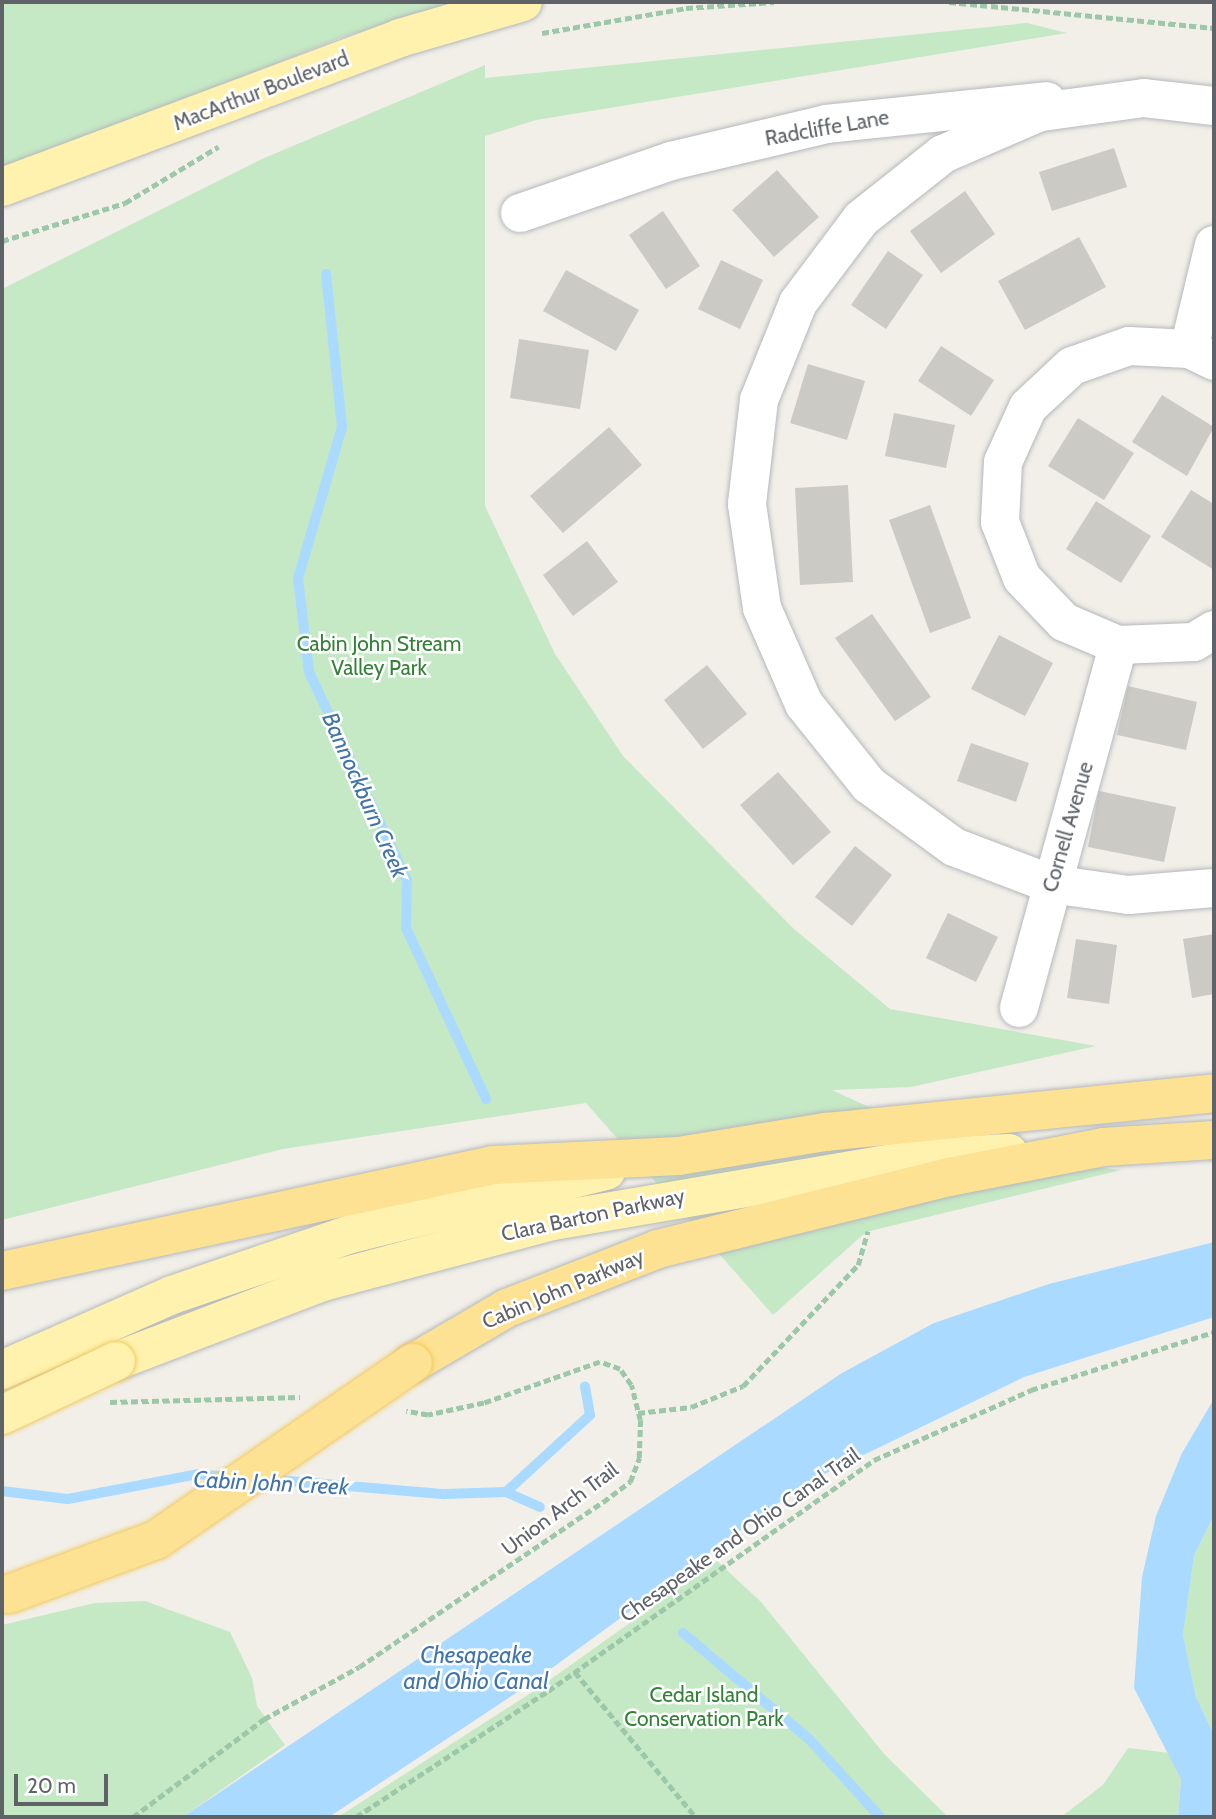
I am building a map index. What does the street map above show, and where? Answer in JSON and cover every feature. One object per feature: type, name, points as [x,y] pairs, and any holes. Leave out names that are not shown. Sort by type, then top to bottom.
[{"type":"highway","name":"Clara Barton Parkway","points":[[679,1156],[826,1132],[1214,1093]]},
{"type":"highway","name":"Clara Barton Parkway","points":[[1103,1147],[1214,1140]]},
{"type":"highway","name":"Cabin John Parkway","points":[[5,1594],[156,1540],[414,1363],[507,1308],[579,1278],[857,1196],[1103,1147]]},
{"type":"highway","points":[[2,1271],[493,1165],[679,1156]]},
{"type":"main road","name":"MacArthur Boulevard","points":[[2,187],[400,38],[527,18]]},
{"type":"main road","name":"Clara Barton Parkway","points":[[2,1415],[116,1361],[323,1282],[553,1221],[921,1158],[1103,1147]]},
{"type":"main road","name":"Clara Barton Parkway","points":[[2,1370],[67,1338],[351,1234],[505,1192],[679,1156]]},
{"type":"street","points":[[1214,106],[1144,98],[1040,113],[955,149],[861,219],[798,303],[760,400],[747,504],[762,608],[804,704],[869,785],[954,847],[1051,884],[1128,895],[1214,888]]},
{"type":"street","name":"Radcliffe Lane","points":[[520,212],[671,161],[826,124],[984,103],[1144,98]]},
{"type":"street","points":[[1214,245],[1202,355],[1129,346],[1072,366],[1028,407],[1003,462],[1000,522],[1022,578],[1063,622],[1118,646],[1194,642],[1214,630]]},
{"type":"street","name":"Cornell Avenue","points":[[1019,1008],[1118,646]]},
{"type":"path","points":[[527,18],[774,2]]},
{"type":"path","points":[[949,2],[1214,28]]},
{"type":"path","points":[[2,241],[125,203],[221,145]]},
{"type":"path","points":[[638,1413],[691,1407],[743,1386],[788,1346],[858,1265],[871,1221],[857,1196]]},
{"type":"path","name":"Chesapeake and Ohio Canal Trail","points":[[356,1817],[575,1672],[874,1460],[1031,1390],[1214,1332]]},
{"type":"path","name":"Union Arch Trail","points":[[133,1817],[264,1719],[359,1667],[630,1482],[639,1458],[638,1413],[620,1369],[600,1362],[484,1403],[428,1415],[390,1409]]},
{"type":"path","points":[[102,1401],[265,1403],[311,1395]]},
{"type":"path","points":[[575,1672],[696,1817]]},
{"type":"green space","points":[[2,2],[456,2],[340,38],[2,174]]},
{"type":"green space","name":"Cabin John Stream Valley Park","points":[[1027,23],[1067,33],[536,120],[485,136],[485,506],[555,654],[623,756],[794,929],[890,1009],[1096,1046],[911,1087],[832,1090],[914,1128],[1030,1160],[1121,1170],[866,1232],[773,1315],[586,1103],[283,1149],[2,1220],[2,289],[262,159],[485,65],[485,78]]},
{"type":"green space","points":[[1214,1515],[1214,1735],[1196,1697],[1183,1635],[1194,1556]]},
{"type":"green space","name":"Cedar Island Conservation Park","points":[[717,1561],[761,1602],[885,1755],[948,1817],[338,1817],[537,1689]]},
{"type":"green space","points":[[145,1601],[230,1632],[252,1678],[257,1706],[285,1745],[183,1817],[2,1817],[2,1625],[95,1603]]},
{"type":"green space","points":[[1128,1748],[1170,1753],[1181,1779],[1178,1817],[1061,1817],[1103,1785]]},
{"type":"water","name":"Chesapeake and Ohio Canal","points":[[1214,1242],[1214,1317],[1024,1377],[804,1484],[537,1679],[329,1817],[183,1817],[842,1373],[934,1323],[1049,1284]]},
{"type":"water","points":[[1214,1399],[1214,1515],[1194,1556],[1183,1635],[1196,1697],[1214,1735],[1214,1817],[1178,1817],[1181,1779],[1134,1688],[1142,1577],[1156,1516],[1182,1453]]},
{"type":"building","points":[[1114,148],[1127,187],[1052,211],[1039,172]]},
{"type":"building","points":[[777,170],[819,217],[774,257],[732,210]]},
{"type":"building","points":[[965,191],[995,234],[941,273],[910,231]]},
{"type":"building","points":[[663,211],[700,266],[666,289],[629,235]]},
{"type":"building","points":[[1079,237],[1106,287],[1025,330],[998,281]]},
{"type":"building","points":[[888,251],[923,275],[886,329],[851,305]]},
{"type":"building","points":[[721,260],[763,280],[740,329],[698,309]]},
{"type":"building","points":[[566,270],[639,310],[616,351],[543,311]]},
{"type":"building","points":[[519,339],[589,350],[580,409],[510,398]]},
{"type":"building","points":[[941,346],[994,380],[971,416],[918,381]]},
{"type":"building","points":[[808,364],[865,381],[847,440],[790,423]]},
{"type":"building","points":[[1162,395],[1214,427],[1187,476],[1132,442]]},
{"type":"building","points":[[894,413],[955,425],[946,468],[885,456]]},
{"type":"building","points":[[1078,418],[1134,453],[1104,500],[1048,466]]},
{"type":"building","points":[[609,427],[642,465],[563,533],[530,496]]},
{"type":"building","points":[[848,485],[853,582],[800,585],[795,488]]},
{"type":"building","points":[[1191,490],[1214,504],[1214,570],[1161,537]]},
{"type":"building","points":[[1096,501],[1151,536],[1121,583],[1066,549]]},
{"type":"building","points":[[930,505],[971,618],[930,633],[889,520]]},
{"type":"building","points":[[587,541],[618,582],[573,616],[543,575]]},
{"type":"building","points":[[872,614],[931,697],[895,721],[835,638]]},
{"type":"building","points":[[999,635],[1053,663],[1025,716],[971,689]]},
{"type":"building","points":[[707,665],[747,714],[703,749],[664,700]]},
{"type":"building","points":[[1128,686],[1197,702],[1186,750],[1117,735]]},
{"type":"building","points":[[971,743],[1029,763],[1016,802],[957,781]]},
{"type":"building","points":[[778,772],[831,832],[793,865],[740,805]]},
{"type":"building","points":[[1099,791],[1176,807],[1164,862],[1088,847]]},
{"type":"building","points":[[855,846],[892,875],[852,926],[815,897]]},
{"type":"building","points":[[948,913],[998,937],[976,982],[926,958]]},
{"type":"building","points":[[1214,934],[1214,994],[1192,998],[1183,939]]},
{"type":"building","points":[[1076,939],[1117,945],[1109,1004],[1067,998]]},
{"type":"waterway","name":"Bannockburn Creek","points":[[326,274],[342,427],[298,578],[309,672],[407,880],[406,928],[486,1099]]},
{"type":"waterway","name":"Bannockburn Creek","points":[[506,1492],[590,1415],[585,1386]]},
{"type":"waterway","name":"Cabin John Creek","points":[[2,1491],[68,1499],[198,1474],[229,1477]]},
{"type":"waterway","name":"Cabin John Creek","points":[[265,1479],[445,1494],[506,1492],[540,1507]]},
{"type":"waterway","name":"Cabin John Creek","points":[[683,1633],[810,1740],[880,1817]]}]
